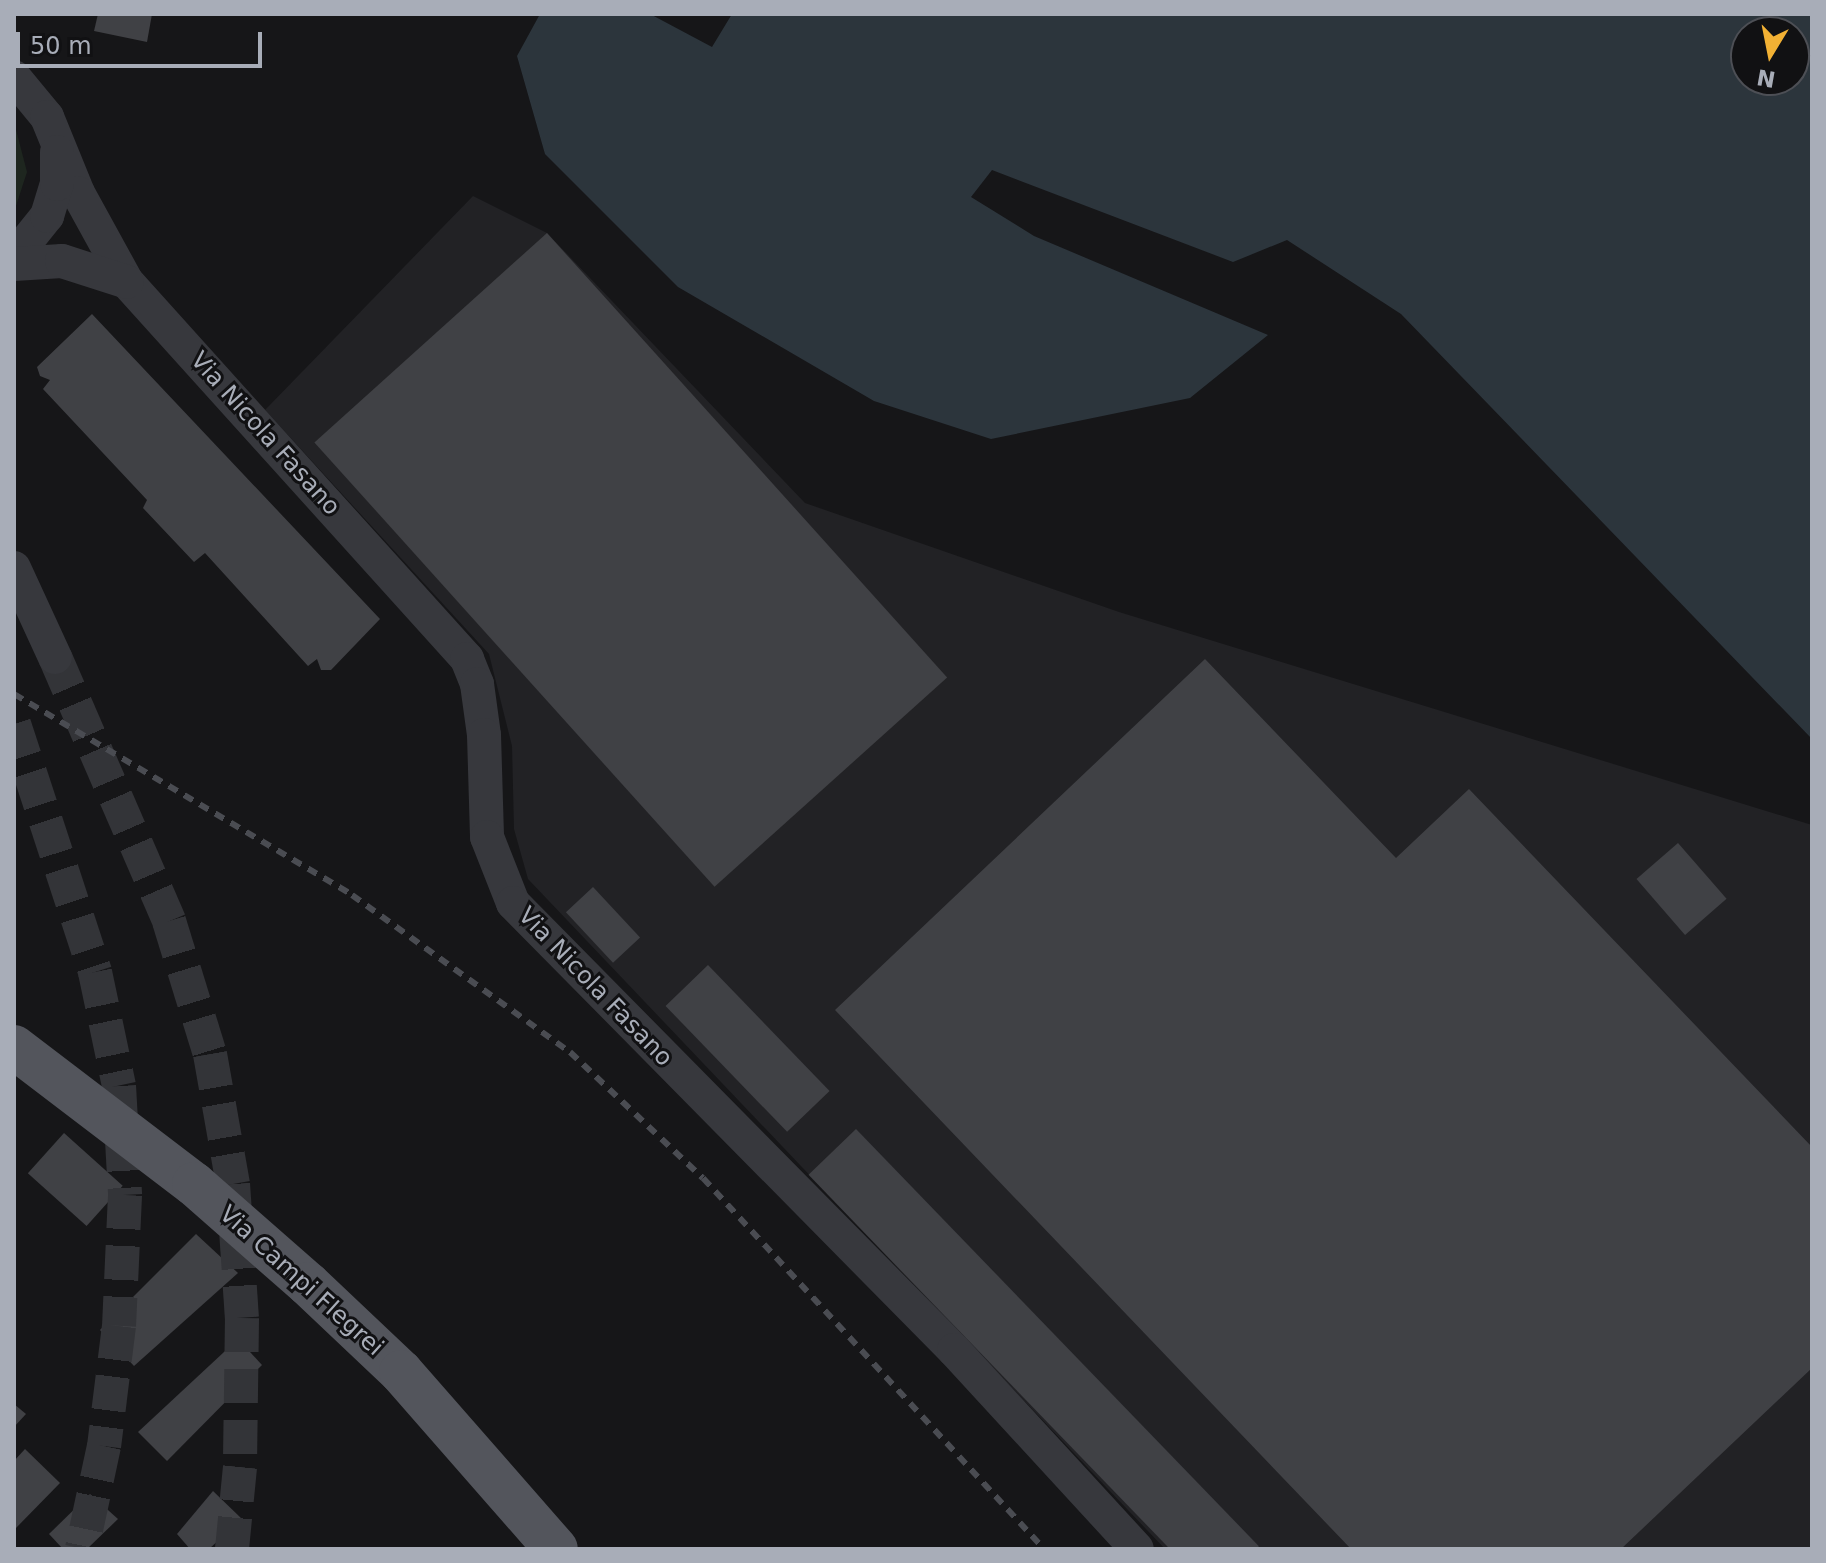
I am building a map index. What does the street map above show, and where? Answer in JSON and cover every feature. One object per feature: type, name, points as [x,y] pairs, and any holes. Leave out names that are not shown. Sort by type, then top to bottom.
[{"type":"main road","name":"Via Campi Flegrei","points":[[14,1047],[194,1184],[308,1284],[401,1372],[556,1549]]},
{"type":"street","points":[[14,77],[47,117],[56,148],[57,184],[47,216],[14,257]]},
{"type":"street","name":"Via Nicola Fasano","points":[[56,148],[127,282],[467,659],[483,719],[487,837],[513,903],[954,1350],[1137,1549]]},
{"type":"street","points":[[14,264],[62,261],[127,282]]},
{"type":"street","points":[[14,568],[55,657]]},
{"type":"shaded area","points":[[540,14],[650,14],[712,47],[732,14],[1812,14],[1812,739],[1401,314],[1287,240],[1233,262],[992,170],[971,197],[1034,236],[1268,335],[1190,398],[991,439],[874,401],[678,287],[545,154],[517,56]]},
{"type":"shaded area","points":[[14,122],[27,172],[14,212]]},
{"type":"shaded area","points":[[473,196],[547,233],[805,503],[1119,612],[1812,825],[1812,1549],[1165,1549],[528,879],[514,829],[512,746],[489,654],[265,410]]},
{"type":"building","points":[[98,14],[152,14],[147,42],[94,31]]},
{"type":"building","points":[[547,233],[947,677],[715,887],[314,442]]},
{"type":"building","points":[[92,314],[380,619],[331,670],[321,670],[317,659],[308,666],[205,553],[194,562],[143,508],[147,500],[43,389],[50,380],[40,376],[37,367]]},
{"type":"building","points":[[1205,659],[1396,858],[1469,789],[1812,1147],[1812,1368],[1621,1549],[1351,1549],[835,1010]]},
{"type":"building","points":[[1678,843],[1727,899],[1685,935],[1636,879]]},
{"type":"building","points":[[593,887],[640,937],[613,963],[566,912]]},
{"type":"building","points":[[708,965],[830,1091],[787,1132],[666,1006]]},
{"type":"building","points":[[856,1129],[1259,1546],[1256,1549],[1170,1549],[809,1175]]},
{"type":"building","points":[[64,1133],[123,1186],[87,1226],[28,1173]]},
{"type":"building","points":[[196,1234],[238,1273],[134,1366],[100,1330]]},
{"type":"building","points":[[238,1339],[262,1365],[167,1461],[138,1432]]},
{"type":"building","points":[[14,1404],[26,1414],[14,1427]]},
{"type":"building","points":[[25,1449],[60,1483],[16,1528],[14,1461]]},
{"type":"building","points":[[213,1491],[242,1519],[209,1549],[190,1549],[177,1534]]},
{"type":"building","points":[[90,1494],[118,1519],[87,1549],[63,1549],[49,1534]]},
{"type":"tunnel","points":[[55,657],[169,921],[210,1054],[233,1184],[242,1318],[240,1467],[232,1549]]},
{"type":"tunnel","points":[[14,724],[95,972],[119,1086],[125,1195],[119,1326],[104,1446],[82,1549]]},
{"type":"railway","points":[[14,694],[352,895],[570,1052],[703,1178],[1044,1549]]}]
